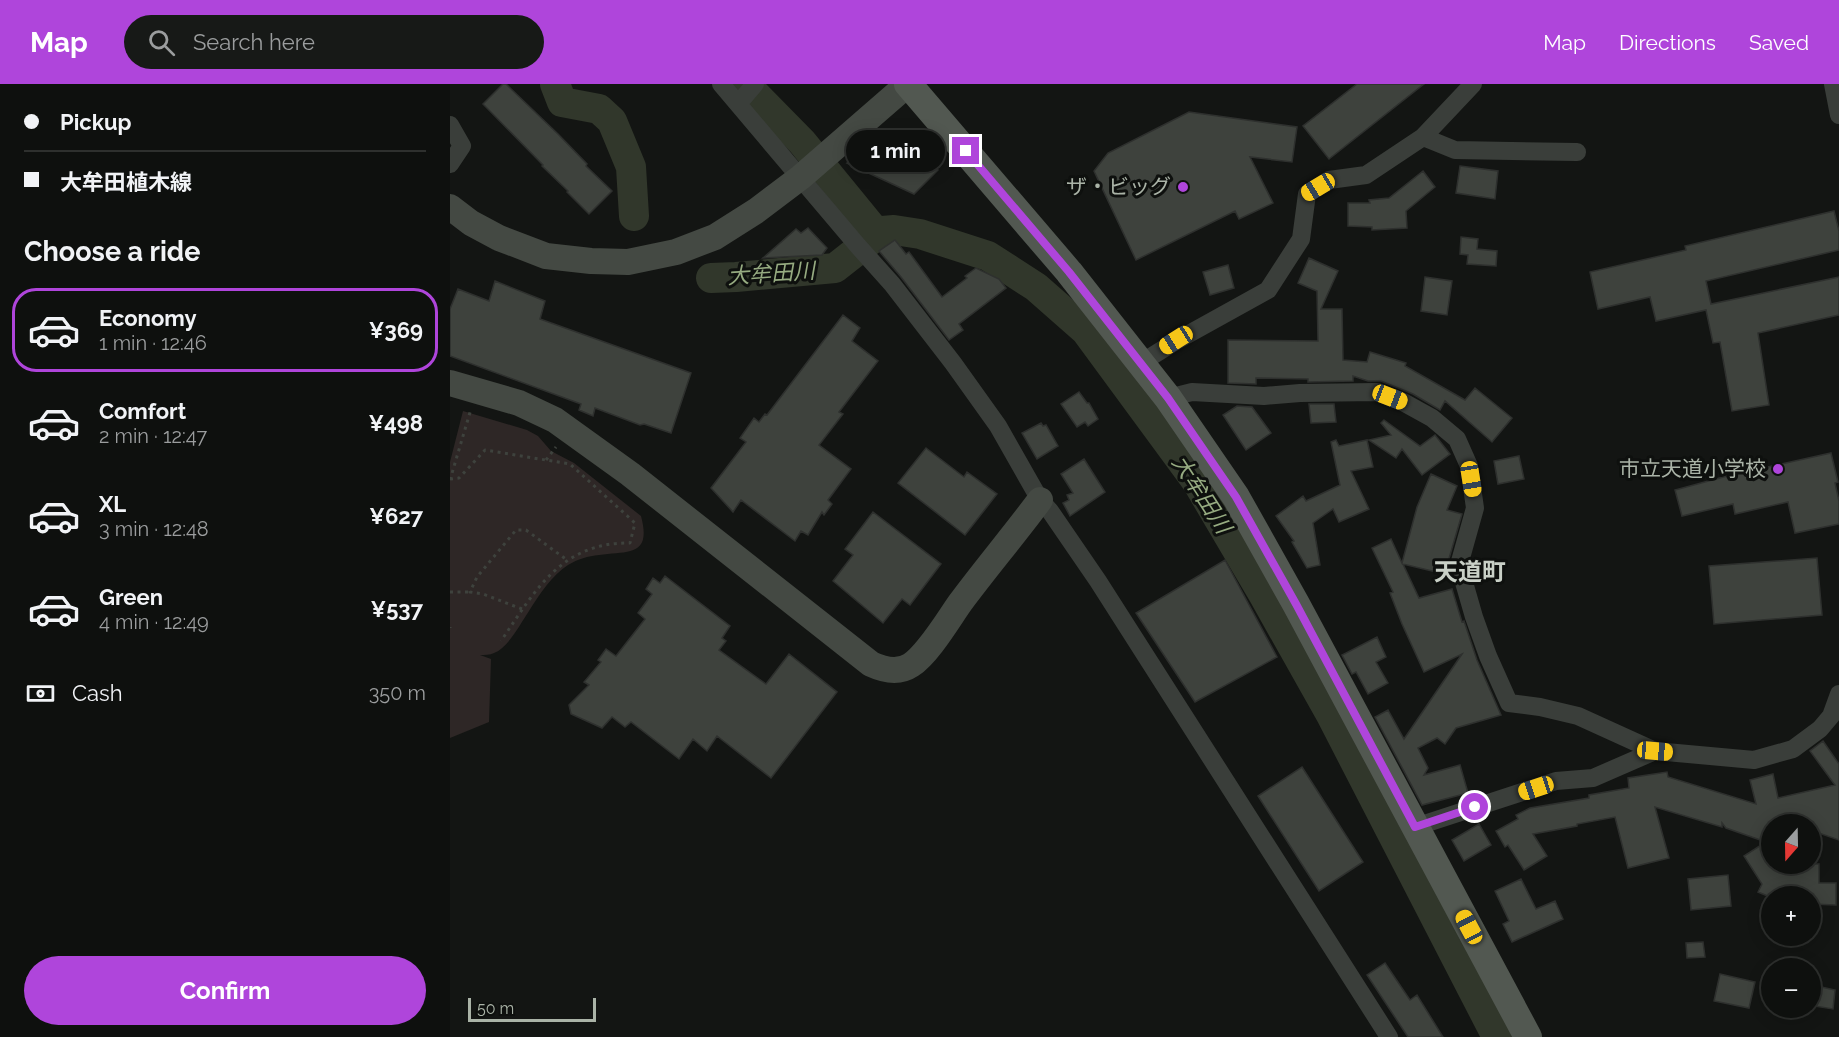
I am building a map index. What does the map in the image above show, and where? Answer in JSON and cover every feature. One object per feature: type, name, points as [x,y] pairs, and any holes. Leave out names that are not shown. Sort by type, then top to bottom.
[{"type":"main road","points":[[908,84],[1069,272],[1168,398],[1236,497],[1296,604],[1528,1037]]},
{"type":"street","points":[[721,84],[746,95],[862,251],[892,284],[953,363],[998,426],[1040,501],[1050,511],[1098,580],[1389,1037]]},
{"type":"street","points":[[450,207],[471,223],[499,238],[546,256],[628,262],[676,252],[715,237],[756,211],[805,174],[908,84]]},
{"type":"street","points":[[1141,363],[1176,340],[1268,290],[1301,239],[1307,194],[1329,180],[1366,175],[1423,137],[1473,84]]},
{"type":"street","points":[[1836,90],[1839,115]]},
{"type":"street","points":[[450,125],[462,146],[450,164]]},
{"type":"street","points":[[1423,137],[1455,150],[1577,152]]},
{"type":"street","points":[[450,383],[519,403],[555,420],[872,664],[885,670],[912,665],[927,649],[961,601],[1040,501]]},
{"type":"street","points":[[1168,398],[1192,392],[1264,396],[1377,392],[1403,402],[1432,418],[1457,439],[1469,466],[1475,508],[1459,565],[1488,656],[1509,703],[1540,707],[1578,716],[1655,751],[1754,760],[1793,748],[1820,729],[1831,716],[1839,694]]},
{"type":"street","points":[[1415,827],[1556,781],[1593,778],[1655,751]]},
{"type":"path","points":[[476,390],[450,479],[459,478],[485,450],[570,464],[634,523],[630,543],[597,547],[567,560],[542,582],[501,641]]},
{"type":"path","points":[[546,460],[558,444]]},
{"type":"path","points":[[470,592],[472,584],[483,569],[516,530],[526,530],[567,560]]},
{"type":"path","points":[[450,592],[483,594],[522,609]]},
{"type":"shaded area","points":[[463,411],[527,430],[538,436],[551,451],[574,463],[641,516],[644,529],[643,539],[635,549],[579,559],[562,569],[537,598],[505,646],[492,654],[480,655],[491,659],[489,722],[450,738],[450,462]]},
{"type":"building","points":[[503,84],[506,84],[558,134],[612,191],[589,214],[483,104]]},
{"type":"building","points":[[1357,84],[1424,84],[1329,159],[1303,126]]},
{"type":"building","name":"ザ・ビッグ","points":[[1189,112],[1297,127],[1292,162],[1250,157],[1273,203],[1239,219],[1235,211],[1136,260],[1094,171],[1108,153]]},
{"type":"building","points":[[907,131],[938,170],[914,194],[847,163],[866,150],[877,154]]},
{"type":"building","points":[[1460,166],[1498,171],[1495,199],[1456,193]]},
{"type":"building","points":[[1423,171],[1435,187],[1406,211],[1407,228],[1372,230],[1372,227],[1348,226],[1348,203],[1370,203],[1369,200],[1389,198]]},
{"type":"building","points":[[1834,211],[1839,231],[1839,250],[1706,281],[1711,304],[1839,277],[1839,315],[1758,333],[1769,405],[1732,411],[1720,342],[1713,343],[1706,310],[1656,321],[1650,297],[1598,309],[1590,272],[1686,250],[1685,246]]},
{"type":"building","points":[[808,228],[827,248],[822,255],[763,258],[796,229],[801,233]]},
{"type":"building","points":[[1461,237],[1478,239],[1477,249],[1497,251],[1496,266],[1467,264],[1468,255],[1460,254]]},
{"type":"building","points":[[895,240],[906,254],[909,252],[942,297],[976,268],[999,279],[1006,288],[959,324],[963,330],[949,340],[879,251]]},
{"type":"building","points":[[1309,258],[1338,271],[1321,309],[1342,309],[1343,360],[1367,362],[1370,352],[1406,363],[1405,366],[1465,400],[1475,388],[1512,418],[1492,442],[1445,401],[1440,410],[1413,394],[1381,381],[1368,381],[1353,376],[1353,381],[1308,382],[1308,379],[1256,378],[1256,384],[1228,383],[1228,340],[1318,341],[1317,291],[1298,283]]},
{"type":"building","points":[[1228,265],[1234,288],[1210,295],[1203,272]]},
{"type":"building","points":[[1425,277],[1452,281],[1447,315],[1421,311]]},
{"type":"building","points":[[495,281],[545,301],[540,319],[691,373],[671,433],[644,424],[640,425],[595,408],[593,416],[579,410],[581,404],[450,356],[450,309],[458,289],[489,301]]},
{"type":"building","points":[[843,315],[860,328],[852,341],[878,361],[839,412],[843,414],[819,445],[851,469],[828,500],[832,504],[824,515],[822,512],[808,535],[801,531],[795,541],[741,500],[733,512],[711,488],[746,442],[740,438],[754,418],[759,422],[765,414],[767,415]]},
{"type":"building","points":[[1079,392],[1089,403],[1098,419],[1088,426],[1085,422],[1077,427],[1061,404]]},
{"type":"building","points":[[1309,404],[1334,404],[1336,422],[1311,423]]},
{"type":"building","points":[[1237,406],[1252,407],[1271,433],[1246,450],[1223,415]]},
{"type":"building","points":[[1384,420],[1420,446],[1435,435],[1450,454],[1422,475],[1402,449],[1396,458],[1369,440],[1391,435],[1381,423]]},
{"type":"building","points":[[1041,423],[1043,426],[1046,425],[1058,446],[1037,459],[1022,433]]},
{"type":"building","points":[[1336,440],[1339,446],[1367,440],[1373,467],[1351,471],[1369,509],[1339,522],[1333,509],[1313,523],[1320,565],[1307,568],[1292,542],[1294,541],[1276,516],[1303,496],[1306,501],[1340,485],[1331,442]]},
{"type":"building","points":[[926,448],[964,477],[967,472],[997,494],[965,535],[898,483]]},
{"type":"building","points":[[1831,453],[1838,482],[1835,483],[1839,501],[1839,524],[1795,533],[1788,502],[1735,514],[1733,504],[1682,516],[1675,490]]},
{"type":"building","points":[[1519,456],[1524,479],[1498,484],[1494,461]]},
{"type":"building","points":[[1084,459],[1105,492],[1070,516],[1063,503],[1069,500],[1067,495],[1073,493],[1061,474]]},
{"type":"building","points":[[1431,474],[1457,486],[1447,510],[1462,514],[1448,562],[1449,575],[1403,564],[1419,598],[1452,589],[1462,622],[1464,621],[1477,660],[1501,715],[1456,728],[1445,744],[1437,738],[1418,748],[1428,768],[1424,775],[1460,765],[1468,793],[1422,805],[1375,717],[1388,710],[1404,739],[1462,654],[1424,672],[1402,624],[1390,593],[1393,592],[1372,548],[1391,539],[1402,563],[1417,507]]},
{"type":"building","points":[[873,512],[941,564],[910,605],[902,599],[883,623],[833,581],[853,555],[845,549]]},
{"type":"building","points":[[1817,558],[1822,615],[1714,624],[1709,566]]},
{"type":"building","points":[[1225,560],[1277,657],[1195,702],[1136,613]]},
{"type":"building","points":[[665,576],[730,626],[722,638],[726,641],[719,650],[766,684],[789,654],[837,692],[771,778],[717,736],[707,751],[693,739],[679,759],[631,722],[625,727],[612,717],[602,728],[571,714],[569,705],[589,685],[584,682],[601,662],[598,660],[606,649],[616,656],[645,619],[638,613],[652,594],[646,589],[653,578],[660,583]]},
{"type":"building","points":[[1377,637],[1386,657],[1376,662],[1388,683],[1368,694],[1356,672],[1352,674],[1342,655]]},
{"type":"building","points":[[1823,741],[1839,764],[1839,840],[1821,834],[1821,814],[1761,814],[1761,840],[1726,828],[1722,823],[1722,827],[1655,807],[1669,858],[1628,868],[1615,817],[1533,834],[1547,856],[1524,870],[1508,845],[1505,847],[1496,831],[1518,819],[1516,815],[1530,808],[1589,798],[1589,795],[1629,788],[1628,778],[1667,772],[1668,777],[1756,804],[1750,780],[1773,774],[1778,798],[1835,785],[1810,751]]},
{"type":"building","points":[[1302,767],[1363,862],[1319,891],[1258,796]]},
{"type":"building","points":[[1479,824],[1491,845],[1464,861],[1452,840]]},
{"type":"building","points":[[1761,845],[1761,874],[1819,874],[1819,883],[1836,883],[1836,905],[1821,904],[1821,886],[1761,886],[1762,884],[1744,856]]},
{"type":"building","points":[[1728,875],[1731,906],[1691,910],[1688,879]]},
{"type":"building","points":[[1521,879],[1536,909],[1555,901],[1563,919],[1512,942],[1503,924],[1509,921],[1495,891]]},
{"type":"building","points":[[1703,942],[1705,957],[1687,958],[1686,943]]},
{"type":"building","points":[[1385,963],[1410,1000],[1417,995],[1443,1037],[1408,1037],[1367,975]]},
{"type":"building","points":[[1720,974],[1755,982],[1749,1008],[1714,1001]]},
{"type":"building","points":[[1821,987],[1835,990],[1833,1009],[1821,1007]]},
{"type":"waterway","name":"大牟田川","points":[[555,84],[562,102],[599,109],[612,121],[631,167],[634,216]]},
{"type":"waterway","points":[[745,84],[802,142],[878,235]]},
{"type":"waterway","name":"大牟田川","points":[[711,278],[835,268],[882,231],[894,230],[920,234],[988,256],[1036,287],[1086,331],[1197,482],[1263,594],[1331,715],[1497,1037]]},
{"type":"place","name":"ザ・ビッグ","points":[[1183,187]]},
{"type":"place","name":"市立天道小学校","points":[[1778,469]]},
{"type":"district","name":"天道町","points":[[1470,572]]},
{"type":"route","points":[[966,151],[1069,272],[1168,398],[1236,497],[1415,827],[1475,807]]}]
